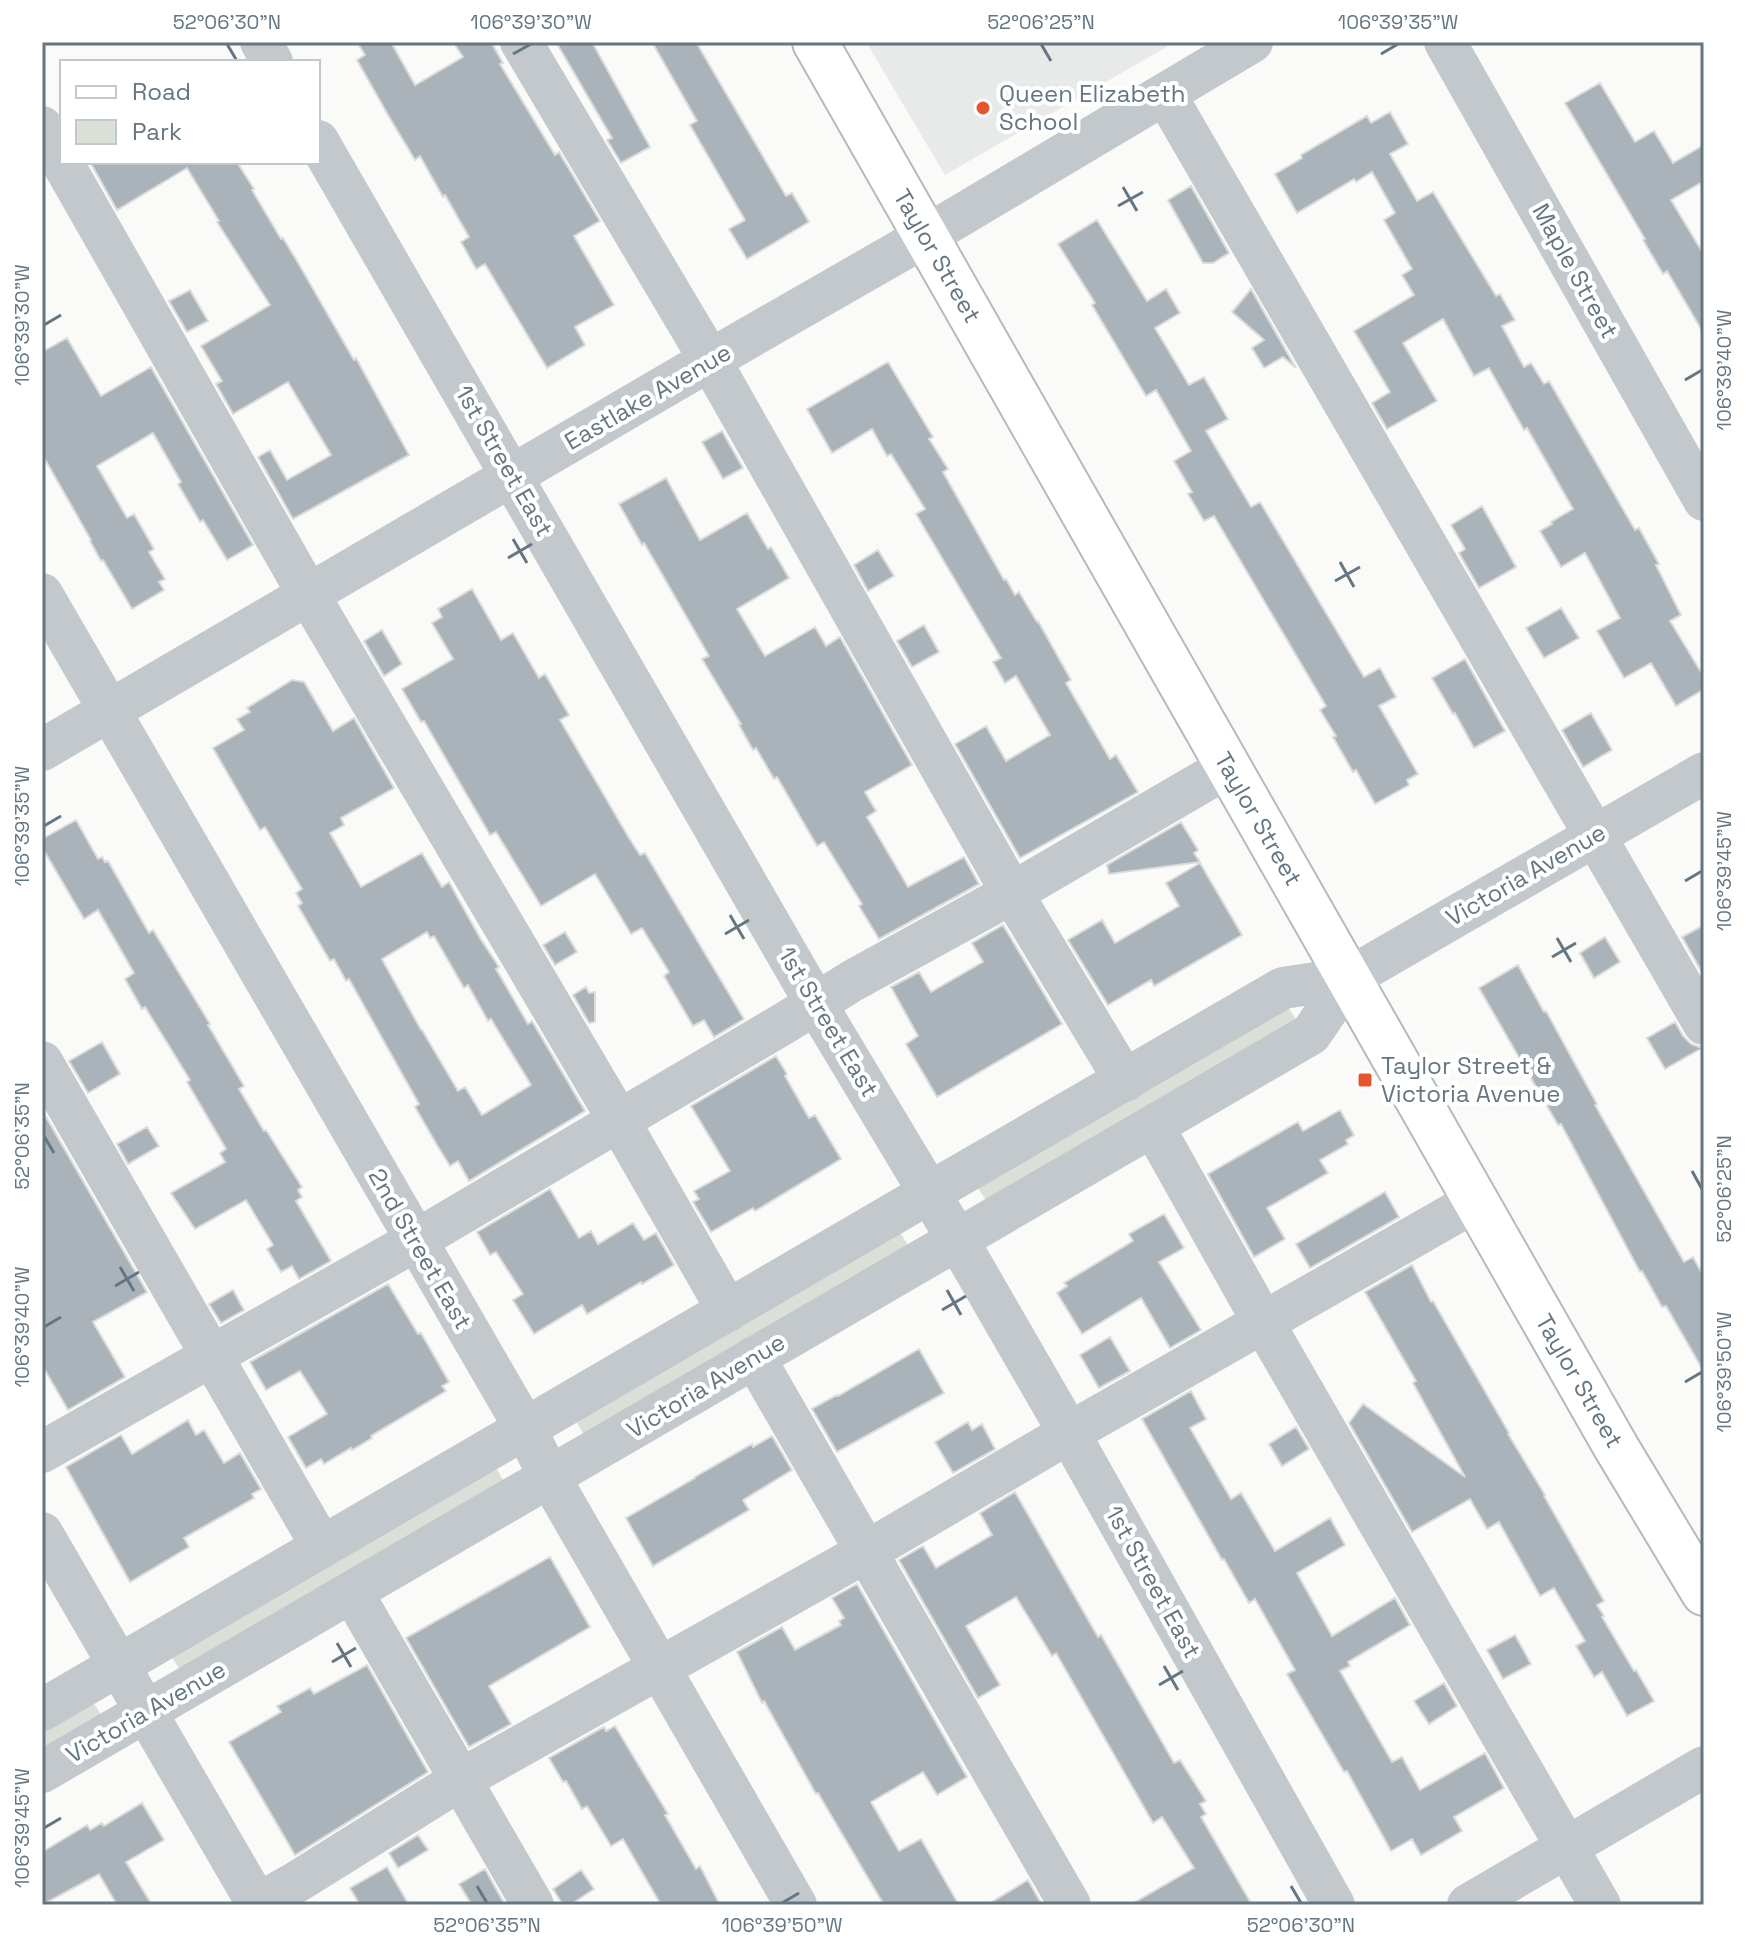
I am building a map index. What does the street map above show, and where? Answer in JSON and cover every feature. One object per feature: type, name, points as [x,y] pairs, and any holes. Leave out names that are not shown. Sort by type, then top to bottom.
[{"type":"main road","name":"Taylor Street","points":[[815,42],[1616,1447],[1704,1593]]},
{"type":"street","points":[[261,42],[271,60]]},
{"type":"street","points":[[521,42],[710,360],[1012,893],[1125,1081]]},
{"type":"street","name":"Eastlake Avenue","points":[[42,750],[926,236],[1252,42]]},
{"type":"street","name":"Maple Street","points":[[1445,42],[1704,500]]},
{"type":"street","points":[[1165,94],[1704,1024]]},
{"type":"street","points":[[42,127],[60,159]]},
{"type":"street","name":"1st Street East","points":[[320,144],[816,1004],[1069,1433],[1334,1905]]},
{"type":"street","points":[[63,164],[308,594],[728,1311]]},
{"type":"street","name":"2nd Street East","points":[[42,594],[525,1428],[550,1478],[796,1905]]},
{"type":"street","points":[[42,1452],[415,1241],[852,981],[1012,893],[1228,767]]},
{"type":"street","name":"Victoria Avenue","points":[[42,1710],[1283,988],[1349,978],[1704,773]]},
{"type":"street","name":"Victoria Avenue","points":[[42,1772],[1311,1034],[1349,978]]},
{"type":"street","points":[[42,1062],[322,1547]]},
{"type":"street","points":[[1153,1126],[1600,1905]]},
{"type":"street","points":[[42,1533],[257,1905],[460,1780],[866,1552],[1476,1201]]},
{"type":"street","points":[[754,1357],[1070,1905]]},
{"type":"street","points":[[352,1592],[533,1905]]},
{"type":"street","points":[[1468,1905],[1704,1767]]},
{"type":"shaded area","name":"Queen Elizabeth School","points":[[866,42],[1175,42],[945,175]]},
{"type":"green space","points":[[1288,1007],[1299,1024],[988,1203],[977,1187]]},
{"type":"green space","points":[[895,1232],[901,1234],[910,1248],[585,1437],[576,1421]]},
{"type":"green space","points":[[496,1468],[505,1483],[181,1671],[171,1656]]},
{"type":"green space","points":[[93,1702],[102,1716],[42,1755],[42,1727]]},
{"type":"building","points":[[357,42],[391,42],[415,85],[463,57],[453,42],[491,42],[503,63],[500,64],[555,155],[559,152],[600,221],[574,236],[614,305],[575,327],[585,345],[547,368],[485,264],[476,269],[461,242],[469,237],[420,156],[415,160],[388,115],[357,60],[365,55]]},
{"type":"building","points":[[556,42],[592,42],[650,147],[621,163],[607,140],[612,138]]},
{"type":"building","points":[[652,42],[696,42],[786,196],[792,193],[809,222],[747,259],[729,229],[745,220],[690,125],[697,121]]},
{"type":"building","points":[[1600,83],[1635,142],[1654,131],[1673,163],[1704,145],[1704,181],[1671,200],[1704,255],[1704,334],[1667,271],[1663,274],[1565,103]]},
{"type":"building","points":[[1390,112],[1408,144],[1390,154],[1417,201],[1433,192],[1496,296],[1500,294],[1515,320],[1502,326],[1524,367],[1531,363],[1544,384],[1549,381],[1635,530],[1639,528],[1659,564],[1656,565],[1681,615],[1670,621],[1704,677],[1704,689],[1676,706],[1651,663],[1624,678],[1597,631],[1620,618],[1585,553],[1561,567],[1540,531],[1573,509],[1489,368],[1474,376],[1443,319],[1403,343],[1437,401],[1387,429],[1372,403],[1390,392],[1354,331],[1414,295],[1402,275],[1412,269],[1384,220],[1395,213],[1372,172],[1356,182],[1354,179],[1297,213],[1275,174],[1367,116],[1371,123]]},
{"type":"building","points":[[91,164],[238,164],[354,360],[356,358],[409,455],[293,519],[258,457],[270,450],[287,480],[331,455],[288,382],[233,414],[216,384],[222,381],[201,346],[270,305],[187,168],[117,210]]},
{"type":"building","points":[[1191,186],[1229,253],[1213,263],[1203,263],[1168,200]]},
{"type":"building","points":[[1097,220],[1147,301],[1166,289],[1180,313],[1155,328],[1189,385],[1204,377],[1228,419],[1206,431],[1251,507],[1260,502],[1364,677],[1380,668],[1396,697],[1379,706],[1418,774],[1407,780],[1409,785],[1375,804],[1333,737],[1336,736],[1320,710],[1326,706],[1214,516],[1204,521],[1188,494],[1192,492],[1174,461],[1191,451],[1156,390],[1146,396],[1092,305],[1095,303],[1058,244]]},
{"type":"building","points":[[1251,289],[1296,368],[1283,357],[1264,368],[1252,348],[1264,340],[1232,312]]},
{"type":"building","points":[[190,290],[208,321],[187,332],[169,301]]},
{"type":"building","points":[[67,338],[101,396],[151,367],[253,545],[227,560],[203,520],[200,522],[153,433],[97,466],[127,518],[134,514],[154,549],[149,552],[165,579],[159,582],[164,590],[132,609],[101,561],[42,454],[42,352]]},
{"type":"building","points":[[888,362],[933,437],[929,439],[948,469],[943,472],[1004,580],[1015,595],[1019,592],[1038,621],[1071,680],[1066,683],[1110,759],[1116,755],[1138,792],[1020,858],[955,744],[986,726],[1006,761],[1050,735],[1016,676],[1005,683],[993,662],[1001,658],[916,514],[925,509],[891,454],[887,456],[872,429],[832,453],[807,409]]},
{"type":"building","points":[[722,431],[743,468],[723,479],[702,442]]},
{"type":"building","points":[[666,478],[700,540],[747,513],[789,578],[737,609],[765,656],[815,627],[826,646],[840,637],[912,765],[865,792],[876,811],[867,817],[908,887],[964,857],[979,884],[879,939],[859,906],[862,904],[824,842],[817,846],[777,777],[774,779],[756,748],[753,750],[702,659],[709,656],[619,504]]},
{"type":"building","points":[[1482,506],[1516,567],[1479,588],[1459,553],[1465,549],[1451,525]]},
{"type":"building","points":[[878,550],[894,576],[868,591],[854,565]]},
{"type":"building","points":[[472,589],[501,640],[513,633],[539,678],[545,674],[569,715],[560,720],[629,838],[640,855],[645,853],[744,1019],[714,1037],[704,1020],[693,1026],[664,976],[669,972],[642,928],[631,934],[595,874],[541,906],[496,832],[490,835],[402,689],[453,659],[432,623],[442,617],[438,609]]},
{"type":"building","points":[[1561,608],[1579,638],[1544,658],[1526,628]]},
{"type":"building","points":[[924,625],[939,652],[912,667],[897,641]]},
{"type":"building","points":[[382,630],[402,664],[384,676],[364,641]]},
{"type":"building","points":[[1465,659],[1505,731],[1474,748],[1432,678]]},
{"type":"building","points":[[292,680],[304,682],[333,731],[354,718],[394,788],[341,818],[344,825],[330,833],[361,887],[422,853],[442,887],[449,882],[528,1024],[532,1021],[585,1111],[469,1181],[458,1161],[450,1166],[415,1107],[419,1104],[349,979],[346,981],[334,959],[330,961],[298,906],[302,903],[296,893],[302,889],[265,827],[260,830],[213,748],[244,730],[237,719],[250,712],[247,708]],"holes":[[[427,932],[430,938],[434,936],[464,988],[468,985],[531,1085],[482,1115],[465,1087],[458,1091],[382,959]]]},
{"type":"building","points":[[1591,713],[1612,750],[1583,767],[1562,730]]},
{"type":"building","points":[[76,820],[98,859],[102,857],[105,862],[108,861],[149,933],[153,930],[244,1086],[239,1089],[302,1187],[298,1190],[302,1197],[296,1201],[331,1261],[299,1279],[292,1266],[281,1272],[267,1249],[273,1245],[246,1200],[195,1229],[171,1193],[225,1162],[220,1153],[226,1149],[187,1082],[190,1080],[125,979],[134,973],[98,910],[84,919],[42,847],[42,839]]},
{"type":"building","points":[[1181,822],[1198,850],[1194,853],[1200,862],[1109,874],[1107,865]]},
{"type":"building","points":[[1200,863],[1242,935],[1154,986],[1151,980],[1108,1005],[1068,940],[1102,920],[1115,943],[1179,906],[1166,883]]},
{"type":"building","points":[[1003,925],[1062,1024],[937,1097],[906,1044],[918,1036],[891,987],[919,972],[931,992],[983,962],[972,943]]},
{"type":"building","points":[[1704,925],[1704,976],[1682,937]]},
{"type":"building","points":[[565,932],[577,952],[555,965],[543,945]]},
{"type":"building","points":[[1605,937],[1620,962],[1594,978],[1580,953]]},
{"type":"building","points":[[1518,965],[1684,1262],[1693,1257],[1704,1277],[1704,1372],[1666,1306],[1662,1307],[1640,1272],[1561,1124],[1558,1125],[1479,988]]},
{"type":"building","points":[[586,987],[589,993],[595,992],[595,1022],[589,1023],[573,995]]},
{"type":"building","points":[[1675,1022],[1691,1044],[1702,1048],[1665,1069],[1647,1038]]},
{"type":"building","points":[[102,1042],[120,1074],[88,1093],[69,1061]]},
{"type":"building","points":[[776,1056],[809,1118],[815,1115],[841,1159],[755,1211],[753,1208],[711,1232],[693,1202],[699,1199],[694,1191],[730,1171],[691,1106]]},
{"type":"building","points":[[42,1110],[147,1292],[93,1322],[125,1377],[68,1410],[42,1365]]},
{"type":"building","points":[[1340,1110],[1354,1135],[1346,1140],[1348,1144],[1320,1160],[1328,1173],[1267,1208],[1285,1239],[1254,1257],[1208,1174],[1298,1122],[1303,1131]]},
{"type":"building","points":[[147,1127],[159,1146],[128,1164],[117,1144]]},
{"type":"building","points":[[550,1189],[579,1238],[591,1231],[598,1244],[633,1223],[644,1240],[656,1233],[674,1265],[587,1314],[582,1305],[534,1334],[513,1300],[523,1294],[496,1252],[490,1255],[477,1232]]},
{"type":"building","points":[[1385,1192],[1399,1217],[1310,1268],[1296,1244]]},
{"type":"building","points":[[1164,1214],[1184,1248],[1159,1262],[1201,1330],[1170,1348],[1141,1298],[1082,1334],[1057,1293],[1067,1286],[1064,1283],[1133,1241],[1129,1234]]},
{"type":"building","points":[[1412,1265],[1604,1601],[1597,1605],[1602,1617],[1654,1701],[1627,1716],[1602,1672],[1594,1677],[1576,1646],[1585,1641],[1554,1588],[1540,1596],[1499,1522],[1487,1529],[1470,1499],[1412,1532],[1349,1423],[1363,1404],[1465,1477],[1413,1383],[1416,1381],[1365,1292]]},
{"type":"building","points":[[388,1284],[449,1382],[442,1386],[446,1391],[352,1450],[324,1464],[321,1459],[306,1468],[288,1437],[327,1414],[300,1371],[266,1390],[250,1362]]},
{"type":"building","points":[[233,1290],[244,1310],[221,1323],[209,1304]]},
{"type":"building","points":[[1110,1337],[1130,1371],[1099,1388],[1080,1355]]},
{"type":"building","points":[[919,1349],[944,1393],[837,1452],[812,1409]]},
{"type":"building","points":[[1191,1391],[1206,1419],[1190,1428],[1231,1499],[1241,1493],[1275,1551],[1330,1518],[1345,1545],[1297,1573],[1332,1636],[1395,1598],[1410,1625],[1348,1662],[1350,1666],[1340,1671],[1392,1762],[1402,1757],[1420,1790],[1485,1753],[1504,1788],[1454,1817],[1462,1831],[1421,1855],[1412,1839],[1391,1851],[1347,1771],[1344,1772],[1287,1674],[1295,1670],[1255,1599],[1249,1603],[1222,1560],[1142,1419]]},
{"type":"building","points":[[188,1420],[196,1435],[204,1430],[224,1463],[240,1453],[261,1489],[252,1494],[254,1498],[184,1538],[189,1547],[130,1582],[66,1467],[121,1435],[132,1454]]},
{"type":"building","points":[[968,1422],[972,1430],[982,1424],[995,1449],[953,1473],[935,1442]]},
{"type":"building","points":[[1296,1427],[1309,1449],[1282,1466],[1269,1444]]},
{"type":"building","points":[[772,1436],[792,1470],[743,1500],[749,1510],[653,1566],[626,1518],[752,1444],[753,1447]]},
{"type":"building","points":[[1015,1492],[1174,1763],[1180,1760],[1206,1801],[1200,1804],[1206,1814],[1201,1817],[1252,1905],[1130,1905],[1194,1868],[1162,1817],[1153,1823],[1056,1653],[1052,1656],[1016,1597],[966,1626],[1000,1685],[978,1698],[899,1560],[923,1546],[936,1568],[992,1535],[980,1513]]},
{"type":"building","points":[[550,1557],[590,1627],[489,1686],[511,1724],[469,1747],[406,1638]]},
{"type":"building","points":[[857,1584],[967,1777],[937,1795],[923,1772],[871,1802],[899,1851],[921,1839],[959,1905],[884,1905],[764,1701],[762,1703],[737,1652],[782,1627],[795,1650],[841,1625],[839,1621],[844,1618],[832,1598]]},
{"type":"building","points":[[1515,1635],[1531,1664],[1503,1679],[1487,1650]]},
{"type":"building","points":[[367,1665],[428,1772],[295,1855],[229,1742],[281,1712],[277,1706],[310,1688],[314,1694]]},
{"type":"building","points":[[1444,1683],[1457,1706],[1429,1724],[1414,1701]]},
{"type":"building","points":[[615,1726],[668,1814],[665,1815],[696,1869],[700,1866],[720,1905],[661,1905],[623,1839],[611,1846],[587,1806],[582,1809],[549,1758],[604,1727],[606,1731]]},
{"type":"building","points":[[142,1803],[164,1840],[126,1862],[152,1905],[117,1905],[99,1874],[42,1905],[42,1852],[87,1825],[90,1830],[102,1823],[104,1826]]},
{"type":"building","points":[[418,1835],[428,1850],[398,1868],[389,1853]]},
{"type":"building","points":[[387,1867],[409,1905],[360,1905],[350,1888]]},
{"type":"building","points":[[485,1869],[505,1905],[472,1905],[459,1884]]},
{"type":"building","points":[[581,1870],[594,1889],[570,1905],[563,1905],[553,1889]]},
{"type":"building","points":[[1028,1880],[1042,1905],[987,1905]]},
{"type":"place","name":"Queen Elizabeth School","points":[[983,108]]},
{"type":"place","name":"Taylor Street & Victoria Avenue","points":[[1365,1080]]}]
